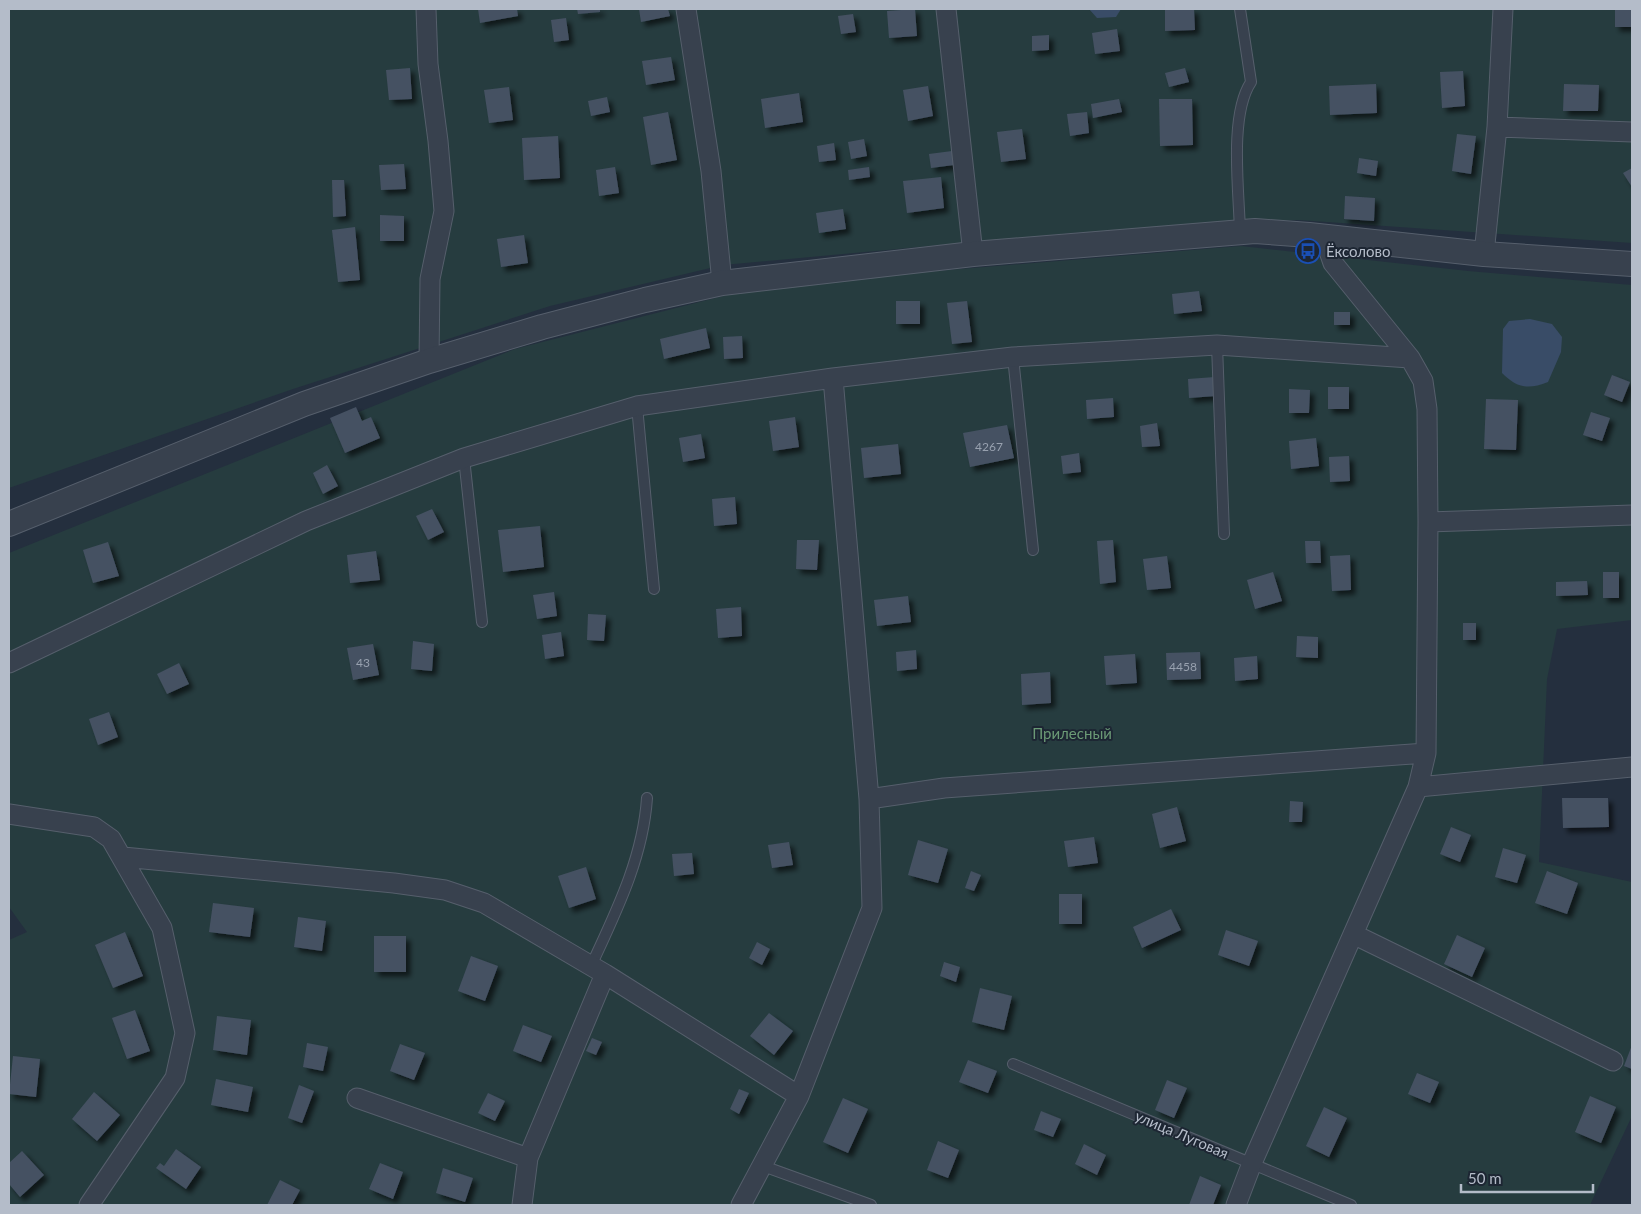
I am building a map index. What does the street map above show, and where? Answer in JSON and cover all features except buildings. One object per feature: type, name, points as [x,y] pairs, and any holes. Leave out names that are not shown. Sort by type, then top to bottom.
[{"type":"street","points":[[426,9],[428,64],[438,141],[444,212],[430,279],[429,362]]},
{"type":"street","points":[[686,9],[711,172],[722,283]]},
{"type":"street","points":[[946,9],[973,254]]},
{"type":"street","points":[[1484,254],[1497,126],[1502,9]]},
{"type":"street","points":[[1497,126],[1632,132]]},
{"type":"street","points":[[9,524],[304,404],[542,327],[645,300],[722,283],[973,254],[1240,232],[1324,236],[1484,254],[1632,264]]},
{"type":"street","points":[[1236,1205],[1252,1163],[1418,786],[1426,753],[1427,409],[1422,381],[1410,358],[1333,263],[1324,236]]},
{"type":"street","points":[[9,663],[306,521],[464,458],[637,406],[833,378],[1013,357],[1218,345],[1410,358]]},
{"type":"street","points":[[741,1205],[799,1096],[872,908],[869,799],[833,378]]},
{"type":"street","points":[[1428,522],[1632,515]]},
{"type":"street","points":[[869,799],[944,788],[1426,753]]},
{"type":"street","points":[[1418,786],[1632,767]]},
{"type":"street","points":[[9,814],[94,827],[111,839],[162,928],[185,1033],[175,1078],[89,1205]]},
{"type":"street","points":[[123,857],[445,890],[484,903],[598,970],[799,1096]]},
{"type":"street","points":[[1353,934],[1613,1061]]},
{"type":"street","points":[[522,1205],[528,1158],[598,970]]},
{"type":"street","points":[[357,1098],[528,1158]]},
{"type":"lane","points":[[1240,9],[1251,82],[1243,94],[1238,116],[1240,232]]},
{"type":"lane","points":[[1218,345],[1224,534]]},
{"type":"lane","points":[[1013,357],[1033,550]]},
{"type":"lane","points":[[637,406],[654,589]]},
{"type":"lane","points":[[464,458],[482,622]]},
{"type":"lane","points":[[598,970],[626,889],[645,822],[647,798]]},
{"type":"lane","name":"улица Луговая","points":[[1013,1064],[1351,1205]]},
{"type":"lane","points":[[763,1166],[871,1205]]},
{"type":"green space","points":[[9,9],[1632,9],[1632,243],[1298,220],[1072,233],[723,265],[550,306],[293,389],[9,488]]},
{"type":"green space","name":"Прилесный","points":[[1241,246],[1468,271],[1632,285],[1632,620],[1557,629],[1547,679],[1539,862],[1632,882],[1632,1116],[1590,1205],[9,1205],[9,940],[27,932],[9,907],[9,553],[515,349],[731,294],[911,273]]},
{"type":"water","points":[[1089,9],[1121,9],[1116,17],[1097,18]]},
{"type":"water","points":[[1530,319],[1552,324],[1562,337],[1561,352],[1548,382],[1529,387],[1518,385],[1502,373],[1503,329],[1509,321]]},
{"type":"place","name":"Ёксолово","points":[[1308,251]]}]
